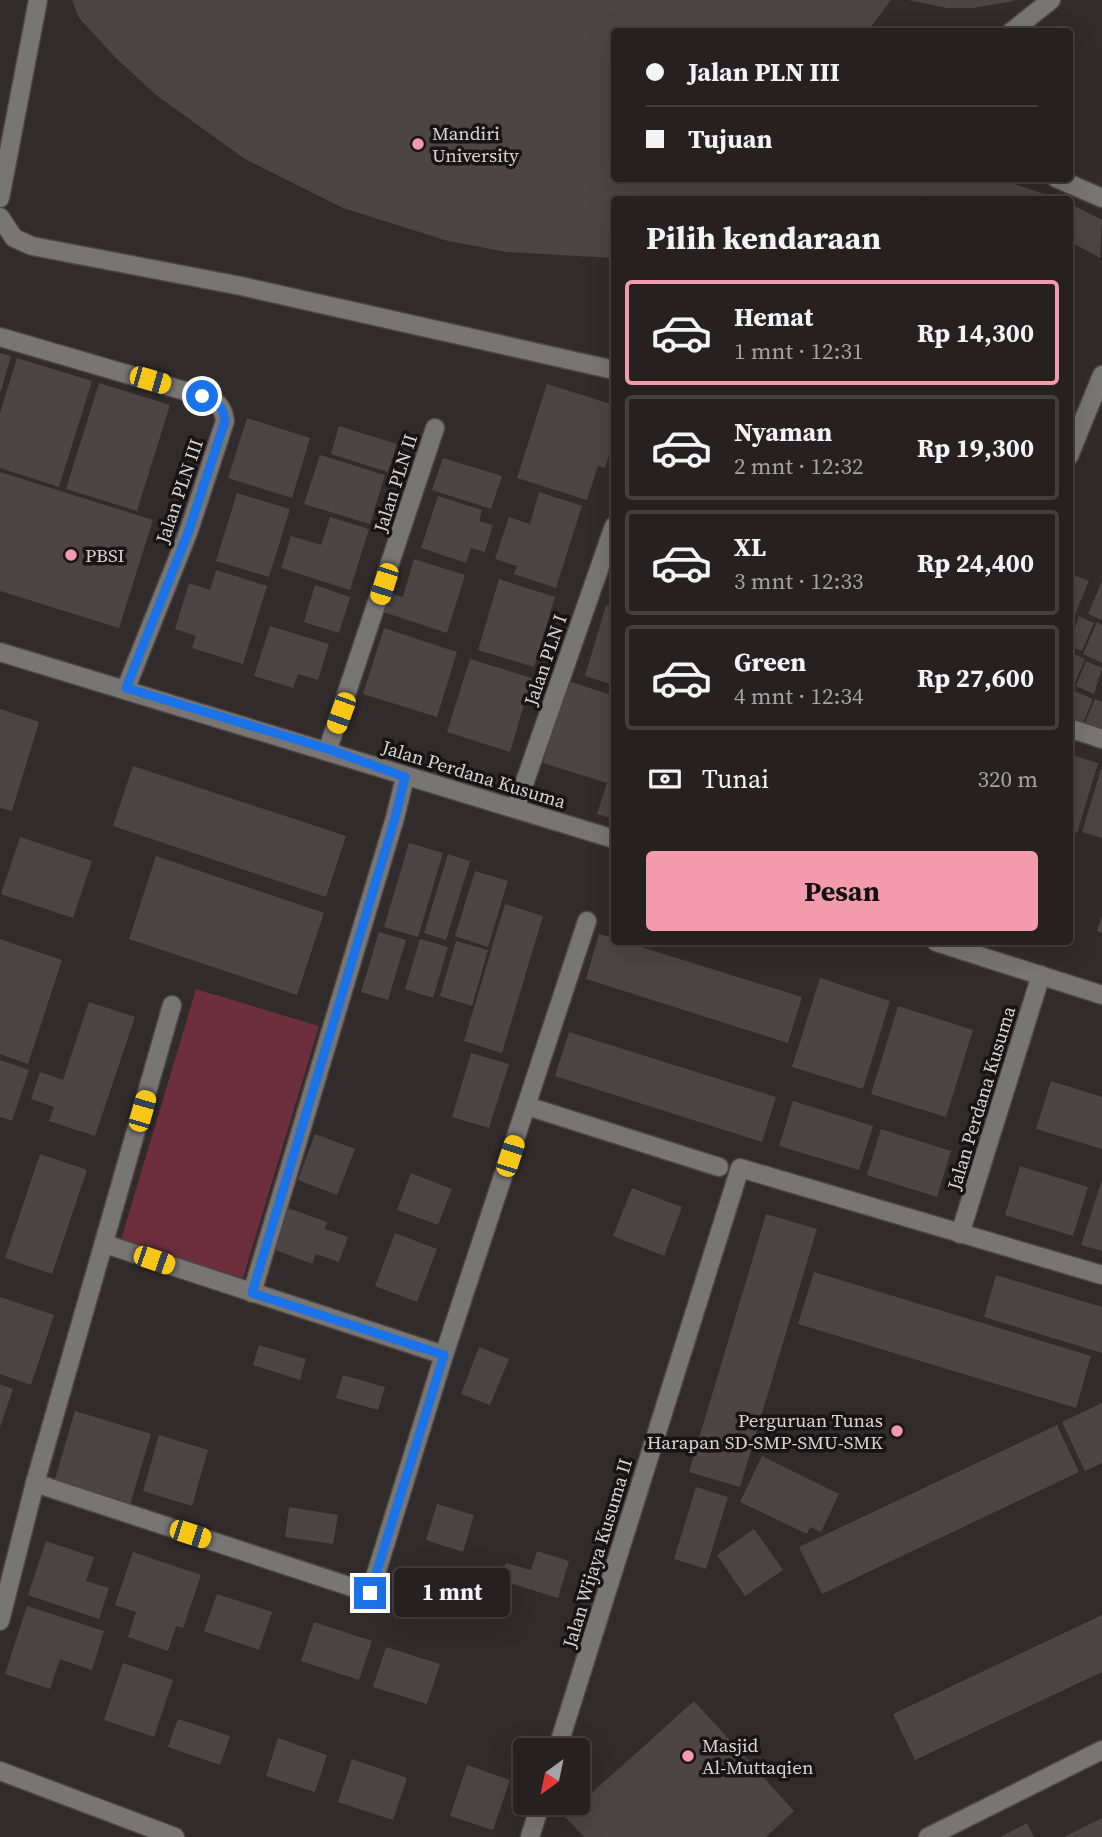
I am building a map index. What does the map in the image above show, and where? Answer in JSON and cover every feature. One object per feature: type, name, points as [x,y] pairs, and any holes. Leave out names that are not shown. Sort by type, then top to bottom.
[{"type":"street","points":[[0,198],[38,0]]},
{"type":"street","points":[[1016,28],[1051,0]]},
{"type":"street","points":[[1065,182],[1102,198]]},
{"type":"street","points":[[0,217],[14,238],[32,246],[241,286],[611,369]]},
{"type":"street","name":"Jalan PLN III","points":[[0,337],[202,396],[215,401],[224,410],[225,421],[188,533],[126,688]]},
{"type":"street","points":[[1073,446],[1102,375]]},
{"type":"street","name":"Jalan PLN II","points":[[328,749],[435,428]]},
{"type":"street","name":"Jalan PLN I","points":[[516,807],[611,535]]},
{"type":"street","name":"Jalan Perdana Kusuma","points":[[0,652],[328,749],[405,777],[516,807],[611,838]]},
{"type":"street","points":[[1073,729],[1102,739]]},
{"type":"street","points":[[252,1293],[405,777]]},
{"type":"street","points":[[35,1483],[370,1593],[444,1355],[587,921]]},
{"type":"street","points":[[946,945],[1102,995]]},
{"type":"street","name":"Jalan Perdana Kusuma","points":[[961,1234],[1041,975]]},
{"type":"street","points":[[0,1621],[35,1483],[172,1005]]},
{"type":"street","points":[[527,1106],[719,1167]]},
{"type":"street","name":"Jalan Wijaya Kusuma II","points":[[561,1738],[740,1168],[961,1234]]},
{"type":"street","points":[[961,1234],[1102,1275]]},
{"type":"street","points":[[105,1244],[444,1355]]},
{"type":"street","points":[[928,1837],[1102,1750]]},
{"type":"street","points":[[0,1771],[175,1837]]},
{"type":"street","points":[[530,1837],[537,1815]]},
{"type":"shaded area","points":[[196,989],[319,1026],[243,1278],[121,1240]]},
{"type":"building","name":"Mandiri University","points":[[72,0],[891,0],[870,28],[611,28],[611,182],[1009,182],[1050,196],[611,196],[611,258],[507,252],[448,241],[343,208],[245,159],[156,95],[116,58],[79,18]]},
{"type":"building","points":[[908,0],[1014,1],[973,8],[947,8]]},
{"type":"building","points":[[1073,205],[1102,220],[1100,258],[1073,243]]},
{"type":"building","points":[[0,353],[11,356],[1,391],[0,391]]},
{"type":"building","points":[[17,358],[92,381],[59,487],[0,468],[0,413]]},
{"type":"building","points":[[99,383],[170,405],[137,511],[66,489]]},
{"type":"building","points":[[547,384],[611,404],[611,448],[605,468],[598,466],[587,500],[517,478]]},
{"type":"building","points":[[247,418],[310,438],[292,498],[228,478]]},
{"type":"building","points":[[339,426],[397,444],[388,472],[331,454]]},
{"type":"building","points":[[320,455],[385,475],[370,524],[304,504]]},
{"type":"building","points":[[443,458],[502,476],[491,509],[432,490]]},
{"type":"building","name":"PBSI","points":[[0,472],[153,520],[119,628],[0,591]]},
{"type":"building","points":[[539,492],[582,506],[556,588],[514,574],[517,566],[495,559],[509,517],[530,524]]},
{"type":"building","points":[[237,493],[290,509],[269,577],[216,561]]},
{"type":"building","points":[[438,496],[482,510],[479,521],[493,525],[485,552],[471,548],[466,563],[421,548]]},
{"type":"building","points":[[330,517],[369,529],[350,590],[281,568],[291,536],[321,545]]},
{"type":"building","points":[[414,559],[465,575],[447,633],[383,612],[388,593],[403,597]]},
{"type":"building","points":[[216,570],[267,586],[243,664],[192,648],[196,636],[175,629],[189,583],[210,590]]},
{"type":"building","points":[[1074,575],[1089,581],[1074,617],[1073,617]]},
{"type":"building","points":[[499,579],[555,597],[534,667],[478,650]]},
{"type":"building","points":[[1102,581],[1102,620],[1088,614]]},
{"type":"building","points":[[315,585],[350,597],[339,633],[304,622]]},
{"type":"building","points":[[606,605],[611,607],[611,684],[585,676]]},
{"type":"building","points":[[1079,616],[1094,623],[1082,651],[1073,648],[1073,634]]},
{"type":"building","points":[[1097,622],[1102,625],[1102,663],[1083,654]]},
{"type":"building","points":[[270,626],[329,644],[318,680],[298,674],[293,688],[254,676]]},
{"type":"building","points":[[384,628],[457,652],[437,717],[363,694]]},
{"type":"building","points":[[1073,654],[1085,659],[1073,685]]},
{"type":"building","points":[[470,659],[532,678],[510,752],[447,732]]},
{"type":"building","points":[[1086,661],[1102,668],[1094,694],[1076,686]]},
{"type":"building","points":[[568,681],[611,695],[611,818],[597,814],[607,783],[543,763]]},
{"type":"building","points":[[1073,691],[1093,699],[1083,723],[1073,719]]},
{"type":"building","points":[[1095,699],[1102,702],[1102,730],[1085,723]]},
{"type":"building","points":[[0,709],[39,722],[12,811],[0,808]]},
{"type":"building","points":[[1073,755],[1098,763],[1077,833],[1073,832]]},
{"type":"building","points":[[133,766],[346,836],[326,897],[113,826]]},
{"type":"building","points":[[1102,769],[1102,838],[1082,832]]},
{"type":"building","points":[[20,837],[92,861],[73,918],[1,894]]},
{"type":"building","points":[[409,843],[443,853],[418,937],[384,927]]},
{"type":"building","points":[[448,854],[470,861],[446,940],[424,933]]},
{"type":"building","points":[[156,856],[324,913],[297,995],[129,939]]},
{"type":"building","points":[[475,871],[508,881],[488,947],[455,936]]},
{"type":"building","points":[[505,904],[543,916],[502,1053],[464,1041]]},
{"type":"building","points":[[1102,916],[1102,933],[1097,931]]},
{"type":"building","points":[[379,932],[406,940],[388,1000],[361,992]]},
{"type":"building","points":[[599,934],[611,937],[611,945],[635,945],[802,997],[788,1043],[586,979]]},
{"type":"building","points":[[0,939],[62,960],[28,1064],[0,1054]]},
{"type":"building","points":[[420,939],[448,947],[433,998],[405,989]]},
{"type":"building","points":[[456,941],[488,950],[472,1006],[440,996]]},
{"type":"building","points":[[820,978],[890,1001],[863,1089],[792,1067]]},
{"type":"building","points":[[89,1002],[135,1017],[95,1136],[49,1121],[54,1107],[31,1099],[40,1072],[63,1080]]},
{"type":"building","points":[[898,1006],[973,1030],[946,1117],[871,1094]]},
{"type":"building","points":[[569,1032],[776,1097],[762,1142],[555,1076]]},
{"type":"building","points":[[471,1053],[509,1064],[489,1128],[452,1117]]},
{"type":"building","points":[[0,1060],[29,1070],[12,1121],[0,1117]]},
{"type":"building","points":[[1051,1081],[1102,1097],[1102,1149],[1036,1129]]},
{"type":"building","points":[[793,1101],[873,1126],[859,1170],[779,1146]]},
{"type":"building","points":[[881,1129],[951,1151],[937,1197],[867,1175]]},
{"type":"building","points":[[315,1134],[355,1149],[337,1195],[298,1180]]},
{"type":"building","points":[[40,1154],[87,1170],[52,1274],[5,1258]]},
{"type":"building","points":[[1020,1166],[1088,1187],[1073,1236],[1005,1215]]},
{"type":"building","points":[[411,1173],[452,1189],[438,1225],[397,1210]]},
{"type":"building","points":[[1102,1180],[1102,1251],[1081,1245]]},
{"type":"building","points":[[632,1188],[682,1207],[664,1256],[613,1236]]},
{"type":"building","points":[[288,1208],[327,1222],[325,1229],[348,1237],[339,1262],[316,1254],[312,1264],[273,1249]]},
{"type":"building","points":[[766,1214],[817,1229],[740,1487],[689,1472]]},
{"type":"building","points":[[395,1233],[437,1249],[417,1302],[375,1286]]},
{"type":"building","points":[[814,1272],[1091,1356],[1076,1408],[798,1324]]},
{"type":"building","points":[[996,1275],[1102,1307],[1102,1353],[984,1317]]},
{"type":"building","points":[[0,1297],[54,1315],[31,1385],[0,1374]]},
{"type":"building","points":[[259,1345],[306,1359],[300,1380],[253,1365]]},
{"type":"building","points":[[479,1347],[509,1359],[490,1405],[461,1394]]},
{"type":"building","points":[[343,1375],[385,1387],[378,1410],[336,1398]]},
{"type":"building","points":[[0,1384],[13,1389],[0,1427]]},
{"type":"building","points":[[1102,1403],[1102,1463],[1085,1471],[1062,1422]]},
{"type":"building","points":[[75,1411],[151,1434],[129,1508],[53,1486]]},
{"type":"building","points":[[1057,1425],[1079,1472],[822,1594],[799,1547]]},
{"type":"building","points":[[159,1435],[208,1450],[192,1506],[143,1491]]},
{"type":"building","points":[[762,1456],[839,1494],[821,1532],[810,1527],[807,1534],[740,1502]]},
{"type":"building","points":[[696,1487],[728,1497],[706,1569],[674,1559]]},
{"type":"building","points":[[437,1504],[474,1515],[463,1552],[426,1540]]},
{"type":"building","points":[[289,1507],[338,1515],[333,1544],[285,1537]]},
{"type":"building","points":[[754,1529],[783,1570],[745,1596],[717,1555]]},
{"type":"building","points":[[46,1541],[94,1557],[86,1581],[109,1588],[99,1619],[28,1595]]},
{"type":"building","points":[[537,1551],[569,1561],[558,1598],[500,1580],[506,1563],[531,1570]]},
{"type":"building","points":[[133,1552],[201,1575],[183,1628],[176,1626],[168,1651],[128,1637],[136,1612],[115,1605]]},
{"type":"building","points":[[217,1594],[272,1612],[259,1650],[204,1631]]},
{"type":"building","points":[[27,1606],[104,1631],[92,1670],[60,1659],[50,1689],[5,1674]]},
{"type":"building","points":[[1102,1615],[1102,1672],[915,1760],[893,1714]]},
{"type":"building","points":[[314,1622],[372,1641],[359,1680],[301,1661]]},
{"type":"building","points":[[386,1647],[440,1664],[427,1704],[373,1687]]},
{"type":"building","points":[[123,1663],[173,1680],[154,1737],[104,1720]]},
{"type":"building","name":"Masjid Al-Muttaqien","points":[[694,1701],[794,1811],[766,1837],[584,1837],[565,1817],[590,1815],[590,1795]]},
{"type":"building","points":[[178,1719],[230,1736],[220,1765],[168,1747]]},
{"type":"building","points":[[278,1738],[327,1755],[315,1792],[266,1776]]},
{"type":"building","points":[[352,1759],[407,1778],[393,1820],[338,1802]]},
{"type":"building","points":[[467,1765],[510,1780],[493,1830],[450,1816]]},
{"type":"building","points":[[1102,1818],[1102,1837],[1064,1837]]},
{"type":"building","points":[[1027,1823],[1034,1837],[1000,1837]]},
{"type":"tunnel","points":[[923,196],[928,182]]},
{"type":"place","name":"Mandiri University","points":[[418,144]]},
{"type":"place","name":"PBSI","points":[[71,555]]},
{"type":"place","name":"Perguruan Tunas Harapan SD-SMP-SMU-SMK","points":[[897,1431]]},
{"type":"place","name":"Masjid Al-Muttaqien","points":[[688,1756]]},
{"type":"route","points":[[202,396],[215,401],[224,410],[225,421],[188,533],[126,688],[328,749],[405,777],[252,1293],[444,1355],[370,1593]]}]
